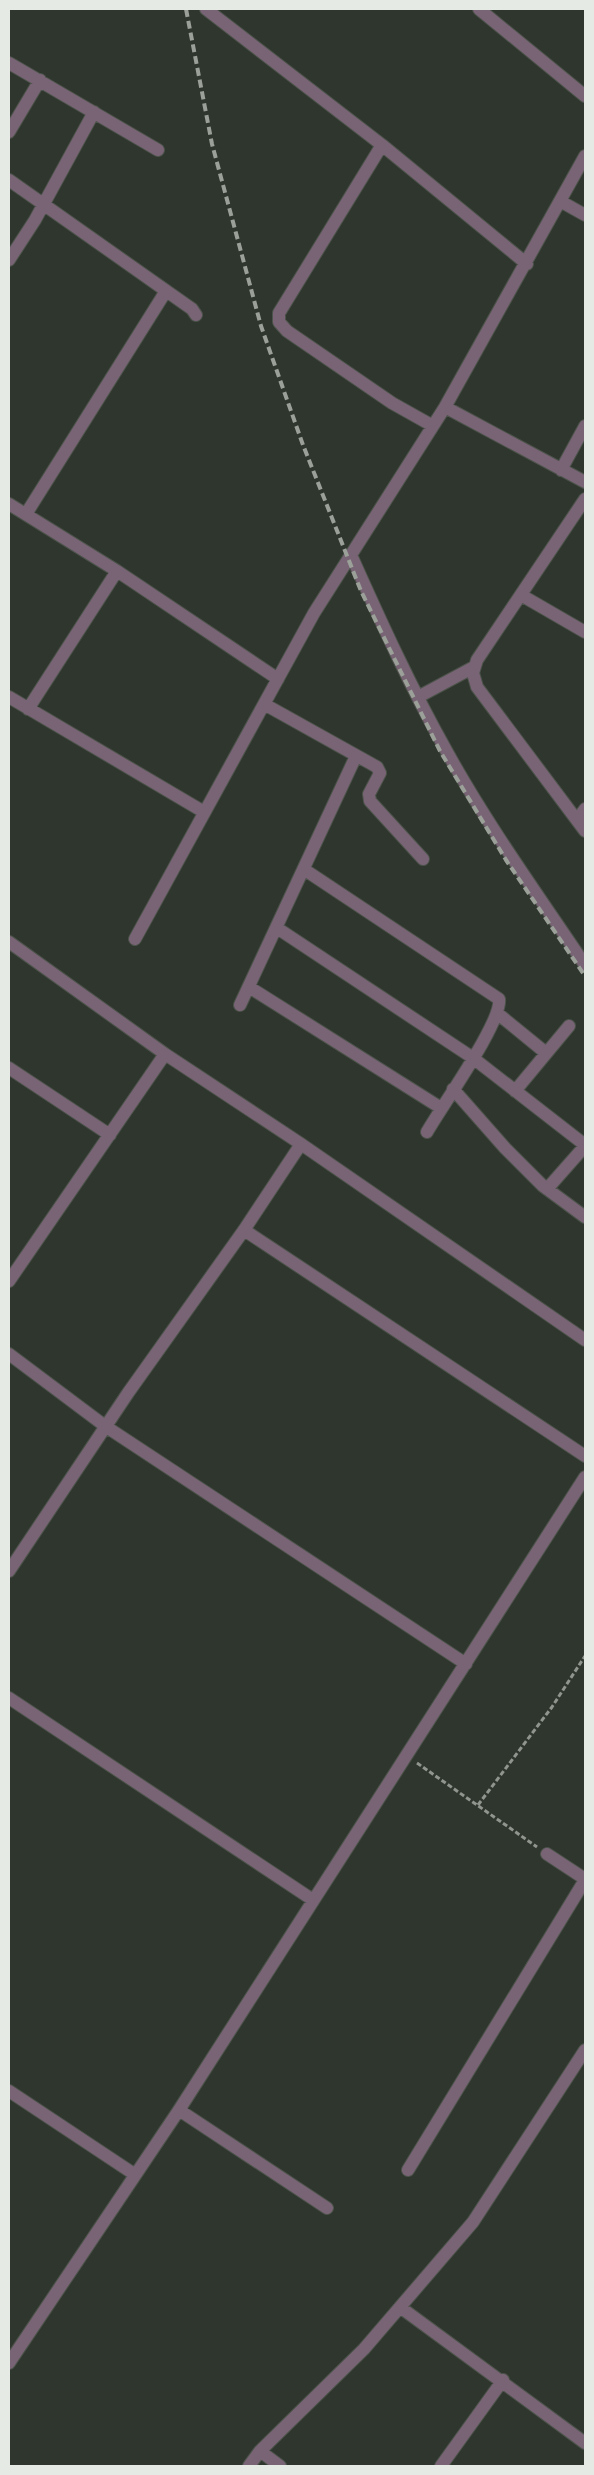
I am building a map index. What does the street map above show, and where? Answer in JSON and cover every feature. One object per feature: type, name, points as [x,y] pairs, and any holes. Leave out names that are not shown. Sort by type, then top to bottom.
[{"type":"street","points":[[206,9],[382,145],[527,264]]},
{"type":"street","points":[[479,9],[585,96]]},
{"type":"street","points":[[9,63],[158,150]]},
{"type":"street","points":[[9,132],[40,80]]},
{"type":"street","points":[[9,260],[44,204],[94,112]]},
{"type":"street","points":[[382,145],[279,313],[279,322],[287,331],[358,380],[433,426]]},
{"type":"street","points":[[135,939],[314,613],[445,407],[527,264],[585,156]]},
{"type":"street","points":[[9,180],[192,309],[196,315]]},
{"type":"street","points":[[560,201],[585,215]]},
{"type":"street","points":[[26,514],[166,291]]},
{"type":"street","points":[[445,407],[585,482]]},
{"type":"street","points":[[561,470],[585,426]]},
{"type":"street","points":[[418,698],[474,667],[585,498]]},
{"type":"street","points":[[9,504],[117,571],[278,679]]},
{"type":"street","points":[[351,555],[399,662],[448,753],[499,837],[585,964]]},
{"type":"street","points":[[28,709],[117,571]]},
{"type":"street","points":[[521,595],[585,632]]},
{"type":"street","points":[[474,667],[473,678],[477,687],[585,831]]},
{"type":"street","points":[[9,697],[204,812]]},
{"type":"street","points":[[264,704],[379,771],[368,794],[371,803],[423,859]]},
{"type":"street","points":[[240,1005],[305,870],[356,756]]},
{"type":"street","points":[[577,820],[585,809]]},
{"type":"street","points":[[305,870],[496,996],[500,1006],[497,1013],[473,1058],[428,1132]]},
{"type":"street","points":[[277,928],[473,1058],[585,1145],[547,1189]]},
{"type":"street","points":[[9,942],[165,1054],[301,1144],[585,1340]]},
{"type":"street","points":[[249,987],[441,1108]]},
{"type":"street","points":[[497,1013],[546,1053]]},
{"type":"street","points":[[515,1091],[569,1026]]},
{"type":"street","points":[[11,1273],[110,1135],[165,1054]]},
{"type":"street","points":[[9,1068],[110,1135]]},
{"type":"street","points":[[453,1090],[505,1148],[547,1189],[585,1217]]},
{"type":"street","points":[[9,1571],[105,1426],[244,1230],[301,1144]]},
{"type":"street","points":[[244,1230],[585,1456]]},
{"type":"street","points":[[9,1354],[105,1426],[466,1664]]},
{"type":"street","points":[[9,2363],[134,2174],[179,2110],[585,1477]]},
{"type":"street","points":[[9,1698],[313,1900]]},
{"type":"street","points":[[408,2170],[585,1880],[547,1854]]},
{"type":"street","points":[[249,2466],[260,2451],[364,2349],[473,2222],[585,2050]]},
{"type":"street","points":[[9,2090],[134,2174]]},
{"type":"street","points":[[179,2110],[327,2208]]},
{"type":"street","points":[[400,2307],[503,2380],[585,2443]]},
{"type":"street","points":[[445,2465],[503,2380]]},
{"type":"street","points":[[260,2451],[280,2466]]},
{"type":"path","points":[[478,1805],[552,1707],[585,1656]]},
{"type":"path","points":[[407,1755],[547,1854]]},
{"type":"railway","points":[[186,9],[212,144],[261,326],[303,445],[361,591],[440,751],[506,860],[585,976]]}]
